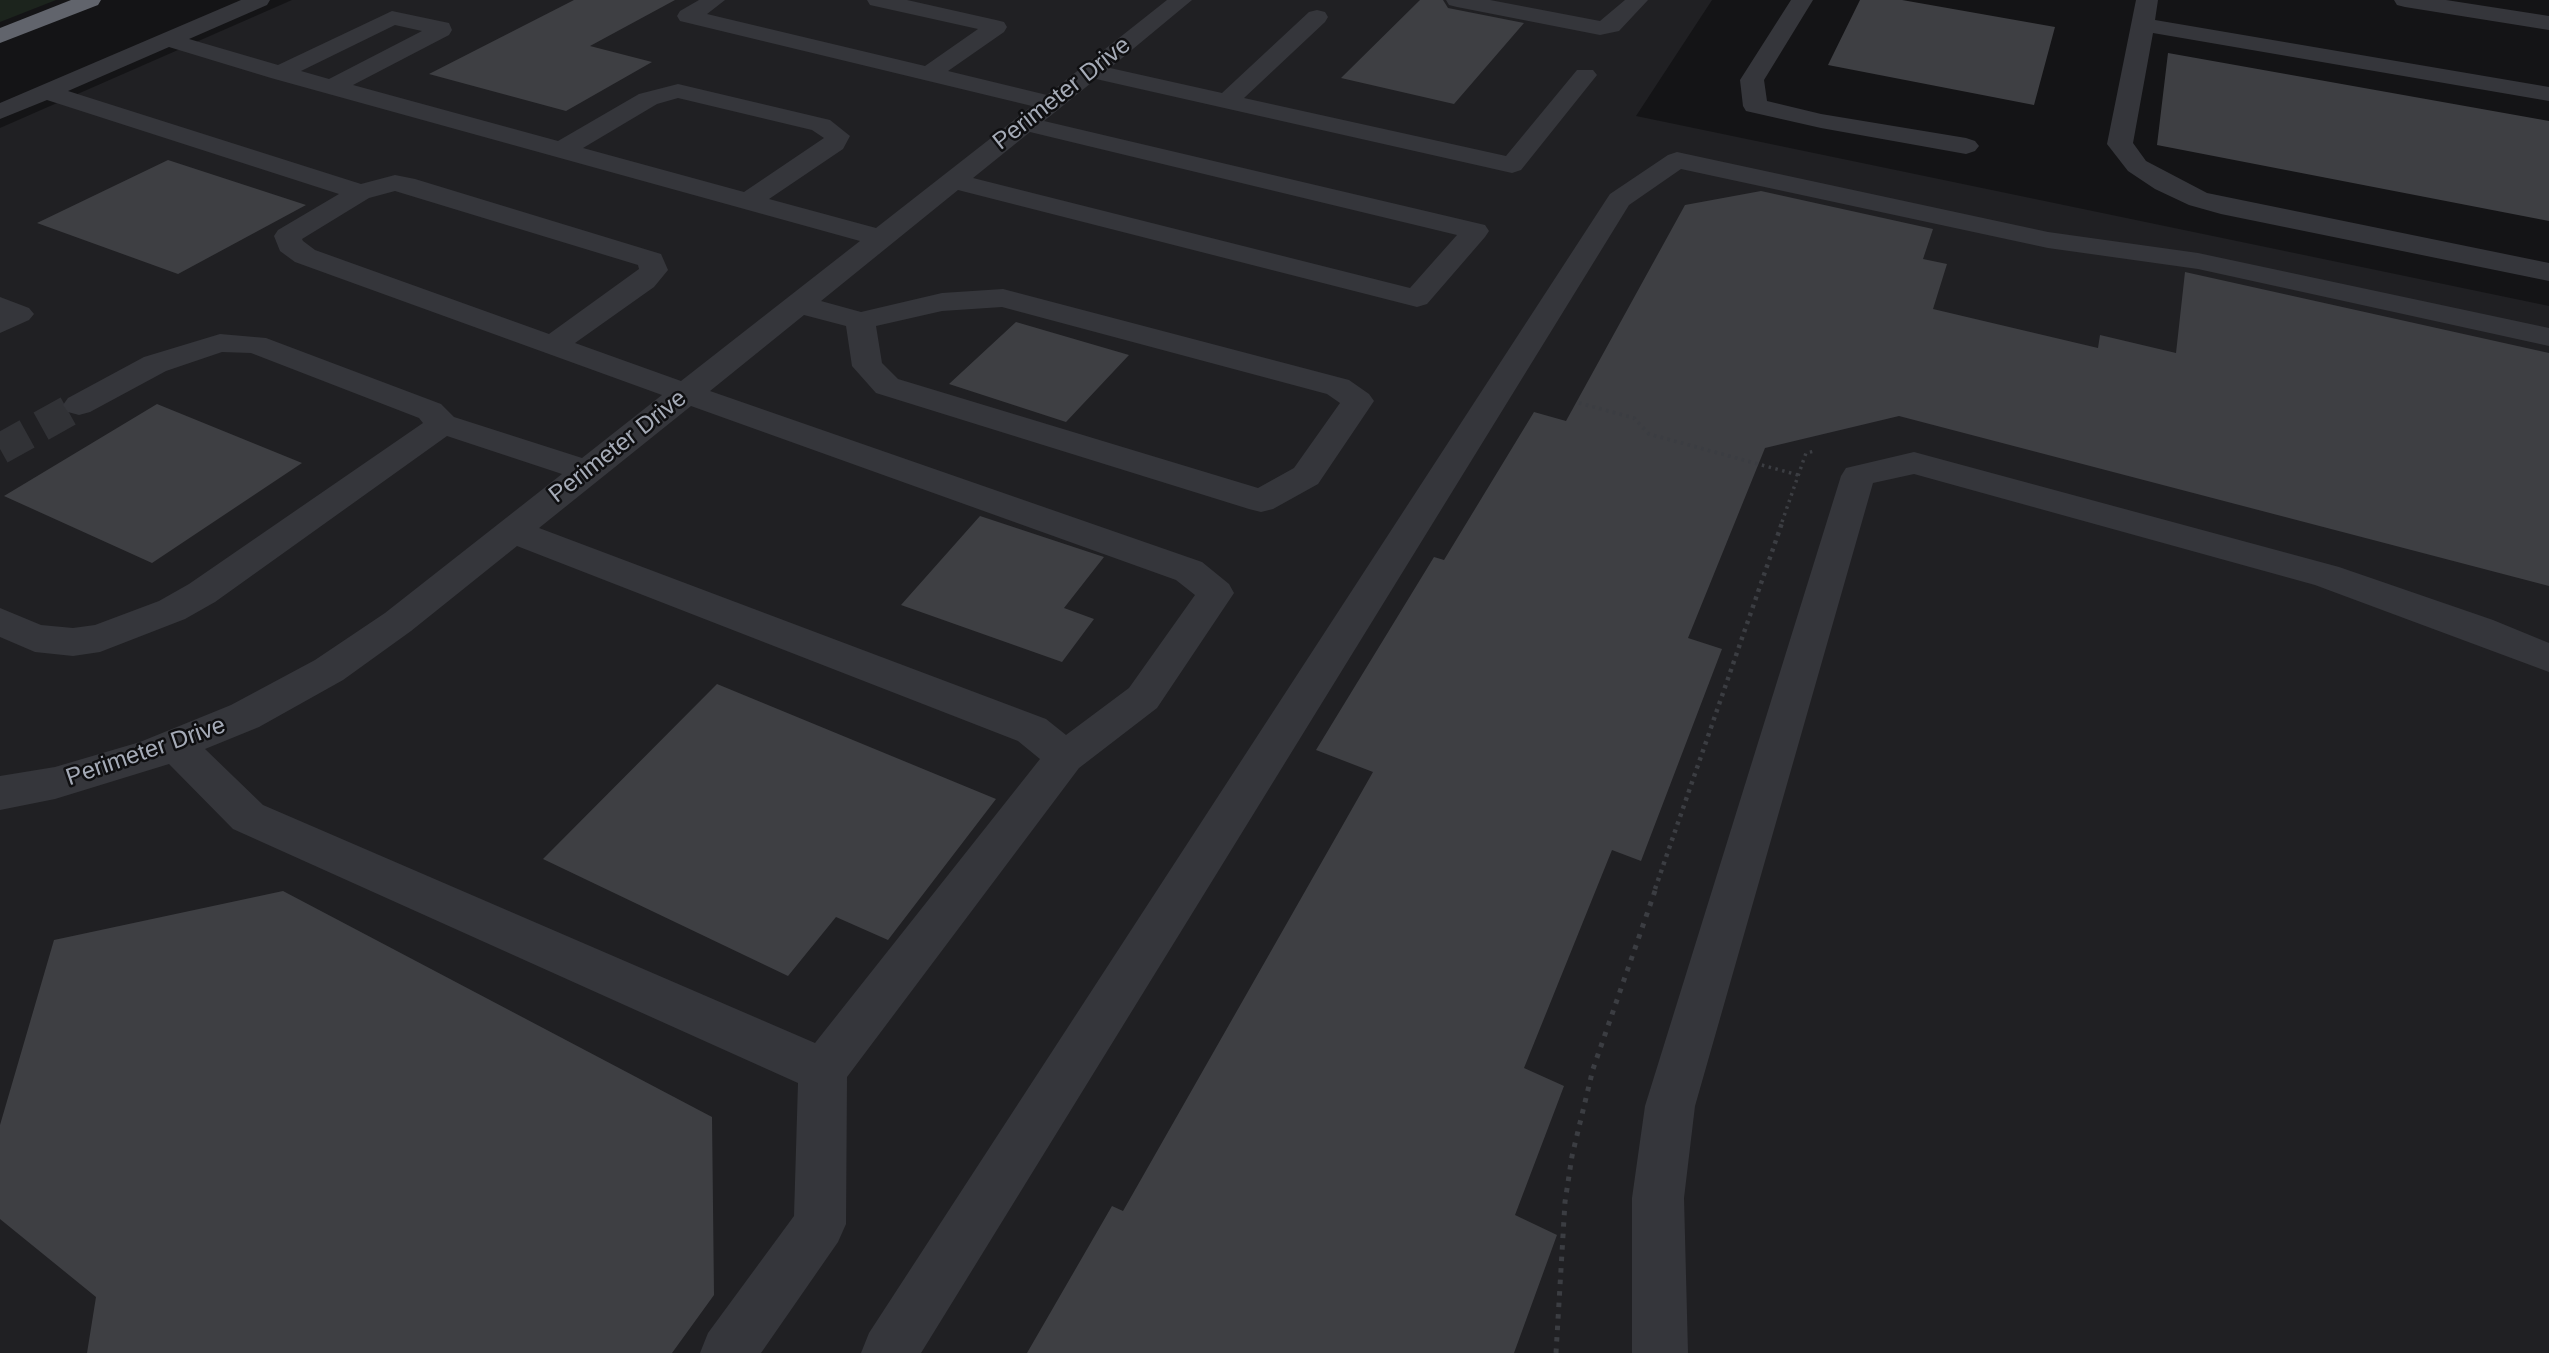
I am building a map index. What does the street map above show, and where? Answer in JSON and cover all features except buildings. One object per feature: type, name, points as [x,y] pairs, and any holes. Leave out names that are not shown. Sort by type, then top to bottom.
[{"type":"highway","points":[[0,36],[90,0]]},
{"type":"street","points":[[0,112],[258,0]]},
{"type":"street","points":[[714,0],[688,16],[1051,103]]},
{"type":"street","points":[[878,0],[996,27],[928,74]]},
{"type":"street","points":[[1457,0],[1600,28],[1611,26],[1637,0]]},
{"type":"street","points":[[1802,0],[1752,80],[1755,106],[1821,121],[1966,146]]},
{"type":"street","name":"Perimeter Drive","points":[[0,793],[55,783],[150,755],[245,716],[329,670],[398,622],[1026,124],[1173,1]]},
{"type":"street","points":[[2418,1],[2549,23]]},
{"type":"street","points":[[2549,94],[2145,12],[2120,144],[2137,166],[2164,183],[2199,199],[2230,208],[2549,272]]},
{"type":"street","points":[[1226,102],[1317,17]]},
{"type":"street","points":[[279,73],[392,18],[441,28],[331,87]]},
{"type":"street","points":[[168,39],[279,73],[881,238]]},
{"type":"street","points":[[1092,71],[1512,165],[1585,75]]},
{"type":"street","points":[[561,150],[648,99],[678,91],[821,125],[837,136],[834,144],[748,201]]},
{"type":"street","points":[[46,92],[360,192]]},
{"type":"street","points":[[953,181],[1418,298],[1475,231],[1026,124]]},
{"type":"street","points":[[889,1353],[1619,200],[1677,160],[2048,240],[2197,261],[2549,337]]},
{"type":"street","points":[[553,345],[644,281],[654,270],[651,260],[395,183],[360,192],[288,236],[290,245],[305,256],[553,345],[1189,571],[1216,593],[1143,698],[1065,757],[824,1070],[820,1224],[729,1353]]},
{"type":"street","points":[[799,304],[860,321],[942,302],[1003,298],[1338,387],[1358,401],[1306,476],[1261,501],[887,386],[867,366],[860,321]]},
{"type":"street","points":[[0,306],[19,314],[0,324]]},
{"type":"street","points":[[79,405],[155,364],[220,343],[255,344],[430,411],[443,424],[587,471]]},
{"type":"street","points":[[0,621],[35,638],[73,642],[100,638],[159,616],[202,593],[443,424]]},
{"type":"street","points":[[1660,1353],[1658,1198],[1670,1106],[1858,476],[1914,463],[2326,576],[2444,616],[2549,658]]},
{"type":"street","points":[[512,531],[1032,730],[1065,757]]},
{"type":"street","points":[[175,745],[248,817],[824,1070]]},
{"type":"path","points":[[1579,403],[1634,418],[1649,435],[1798,475]]},
{"type":"path","points":[[1556,1353],[1565,1202],[1572,1156],[1593,1069],[1806,453],[1820,450]]},
{"type":"shaded area","points":[[0,0],[56,0],[0,22]]},
{"type":"shaded area","points":[[292,0],[1712,0],[1636,116],[2549,306],[2549,1353],[0,1353],[0,128]]},
{"type":"tunnel","points":[[0,449],[79,405]]}]
